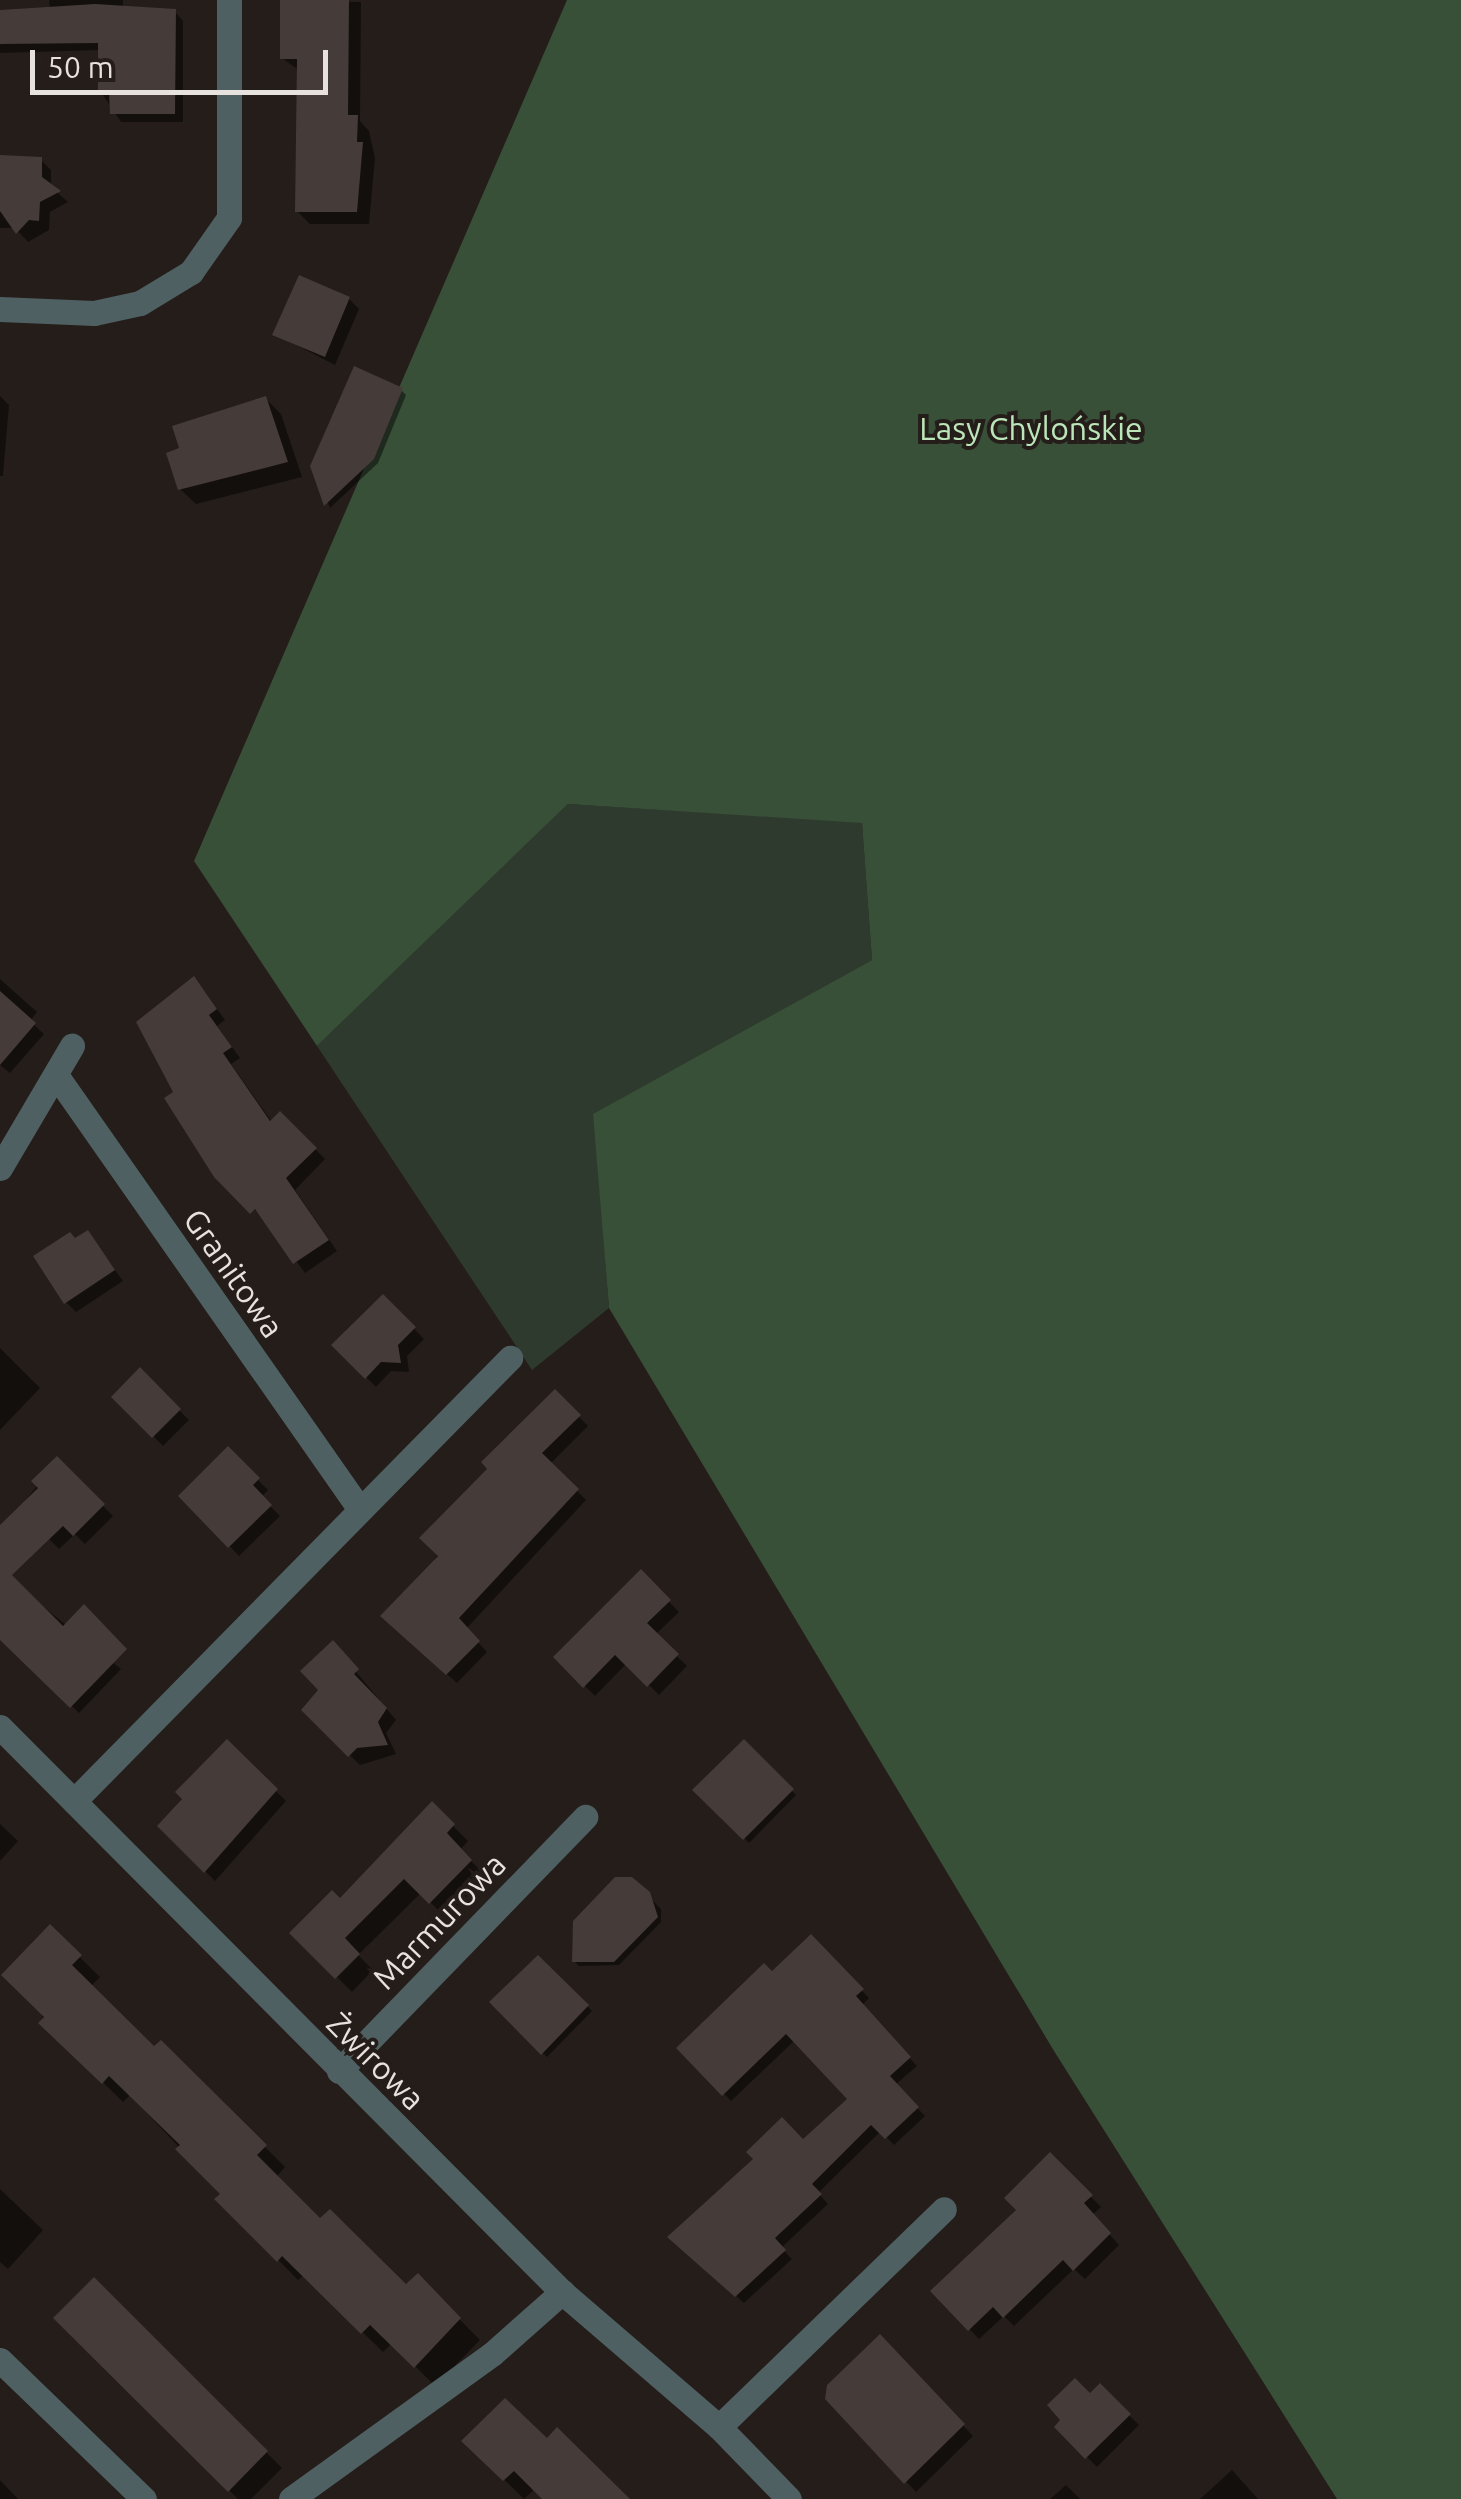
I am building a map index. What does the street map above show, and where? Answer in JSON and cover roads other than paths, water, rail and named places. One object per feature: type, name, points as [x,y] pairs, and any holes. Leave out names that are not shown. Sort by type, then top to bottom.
[{"type":"street","points":[[0,310],[94,313],[140,303],[191,272],[229,218],[229,0]]},
{"type":"street","points":[[0,1168],[72,1046]]},
{"type":"street","name":"Granitowa","points":[[56,1075],[359,1508]]},
{"type":"street","points":[[74,1802],[510,1358]]},
{"type":"street","name":"Żwirowa","points":[[0,1728],[562,2292],[719,2427],[790,2499]]},
{"type":"street","name":"Marmurowa","points":[[340,2071],[584,1817]]},
{"type":"street","points":[[719,2427],[944,2209]]},
{"type":"street","points":[[291,2499],[492,2354],[562,2292]]},
{"type":"street","points":[[0,2360],[144,2499]]},
{"type":"park label","name":"Lasy Chylońskie","points":[[1031,428]]}]
